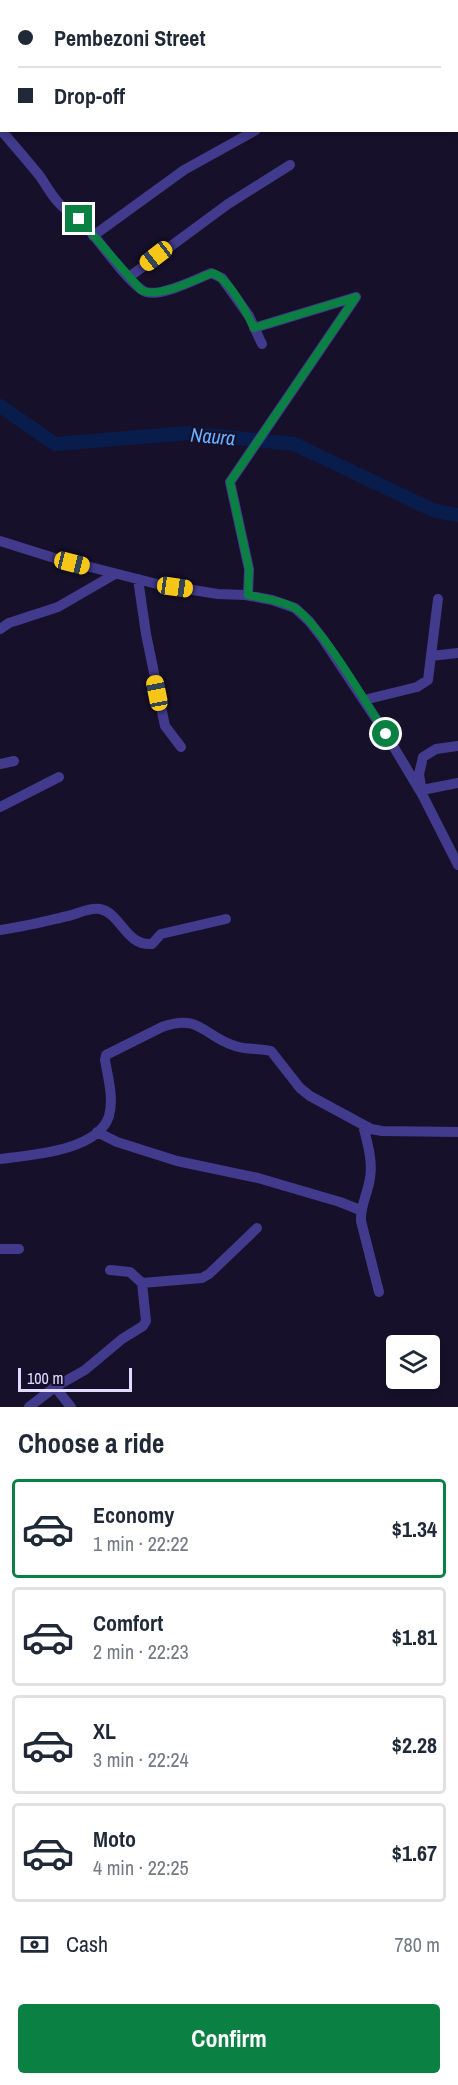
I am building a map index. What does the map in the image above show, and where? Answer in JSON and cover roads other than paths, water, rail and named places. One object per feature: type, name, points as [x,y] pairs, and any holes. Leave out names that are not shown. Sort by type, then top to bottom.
[{"type":"street","points":[[3,132],[40,176],[57,201],[85,225],[141,290],[153,293],[174,288],[212,273],[216,274],[230,289],[262,344]]},
{"type":"street","points":[[93,236],[184,170],[251,132]]},
{"type":"street","points":[[129,277],[228,204],[290,165]]},
{"type":"street","points":[[248,595],[249,569],[230,482],[356,297],[254,328]]},
{"type":"street","points":[[0,541],[51,557],[161,585],[219,594],[248,595],[295,608],[309,621],[364,700],[422,793],[458,865]]},
{"type":"street","points":[[0,629],[9,623],[58,607],[115,574]]},
{"type":"street","points":[[138,579],[146,634],[165,726],[181,747]]},
{"type":"street","points":[[364,700],[407,690],[424,684],[428,680],[438,598]]},
{"type":"street","points":[[431,656],[458,653]]},
{"type":"street","points":[[422,793],[419,774],[423,757],[436,749],[458,746]]},
{"type":"street","points":[[0,764],[14,761]]},
{"type":"street","points":[[0,807],[59,777]]},
{"type":"street","points":[[422,793],[458,783]]},
{"type":"street","points":[[0,930],[68,916],[90,909],[99,909],[112,917],[137,942],[152,944],[161,934],[226,919]]},
{"type":"street","points":[[0,1159],[54,1151],[84,1142],[105,1126],[111,1104],[106,1055],[162,1027],[188,1022],[196,1024],[218,1039],[232,1045],[245,1049],[272,1051],[300,1088],[318,1101],[363,1125],[382,1131],[458,1132]]},
{"type":"street","points":[[363,1125],[371,1162],[370,1179],[360,1210],[361,1221],[379,1292]]},
{"type":"street","points":[[97,1132],[117,1142],[177,1161],[258,1178],[360,1210]]},
{"type":"street","points":[[110,1270],[130,1272],[142,1282],[165,1282],[206,1276],[257,1228]]},
{"type":"street","points":[[0,1249],[20,1249]]},
{"type":"street","points":[[29,1407],[55,1387],[85,1370],[146,1324],[142,1282]]},
{"type":"street","points":[[55,1387],[71,1407]]},
{"type":"waterway","name":"Naura","points":[[0,406],[55,444],[188,433],[294,444],[435,511],[458,515]]}]
